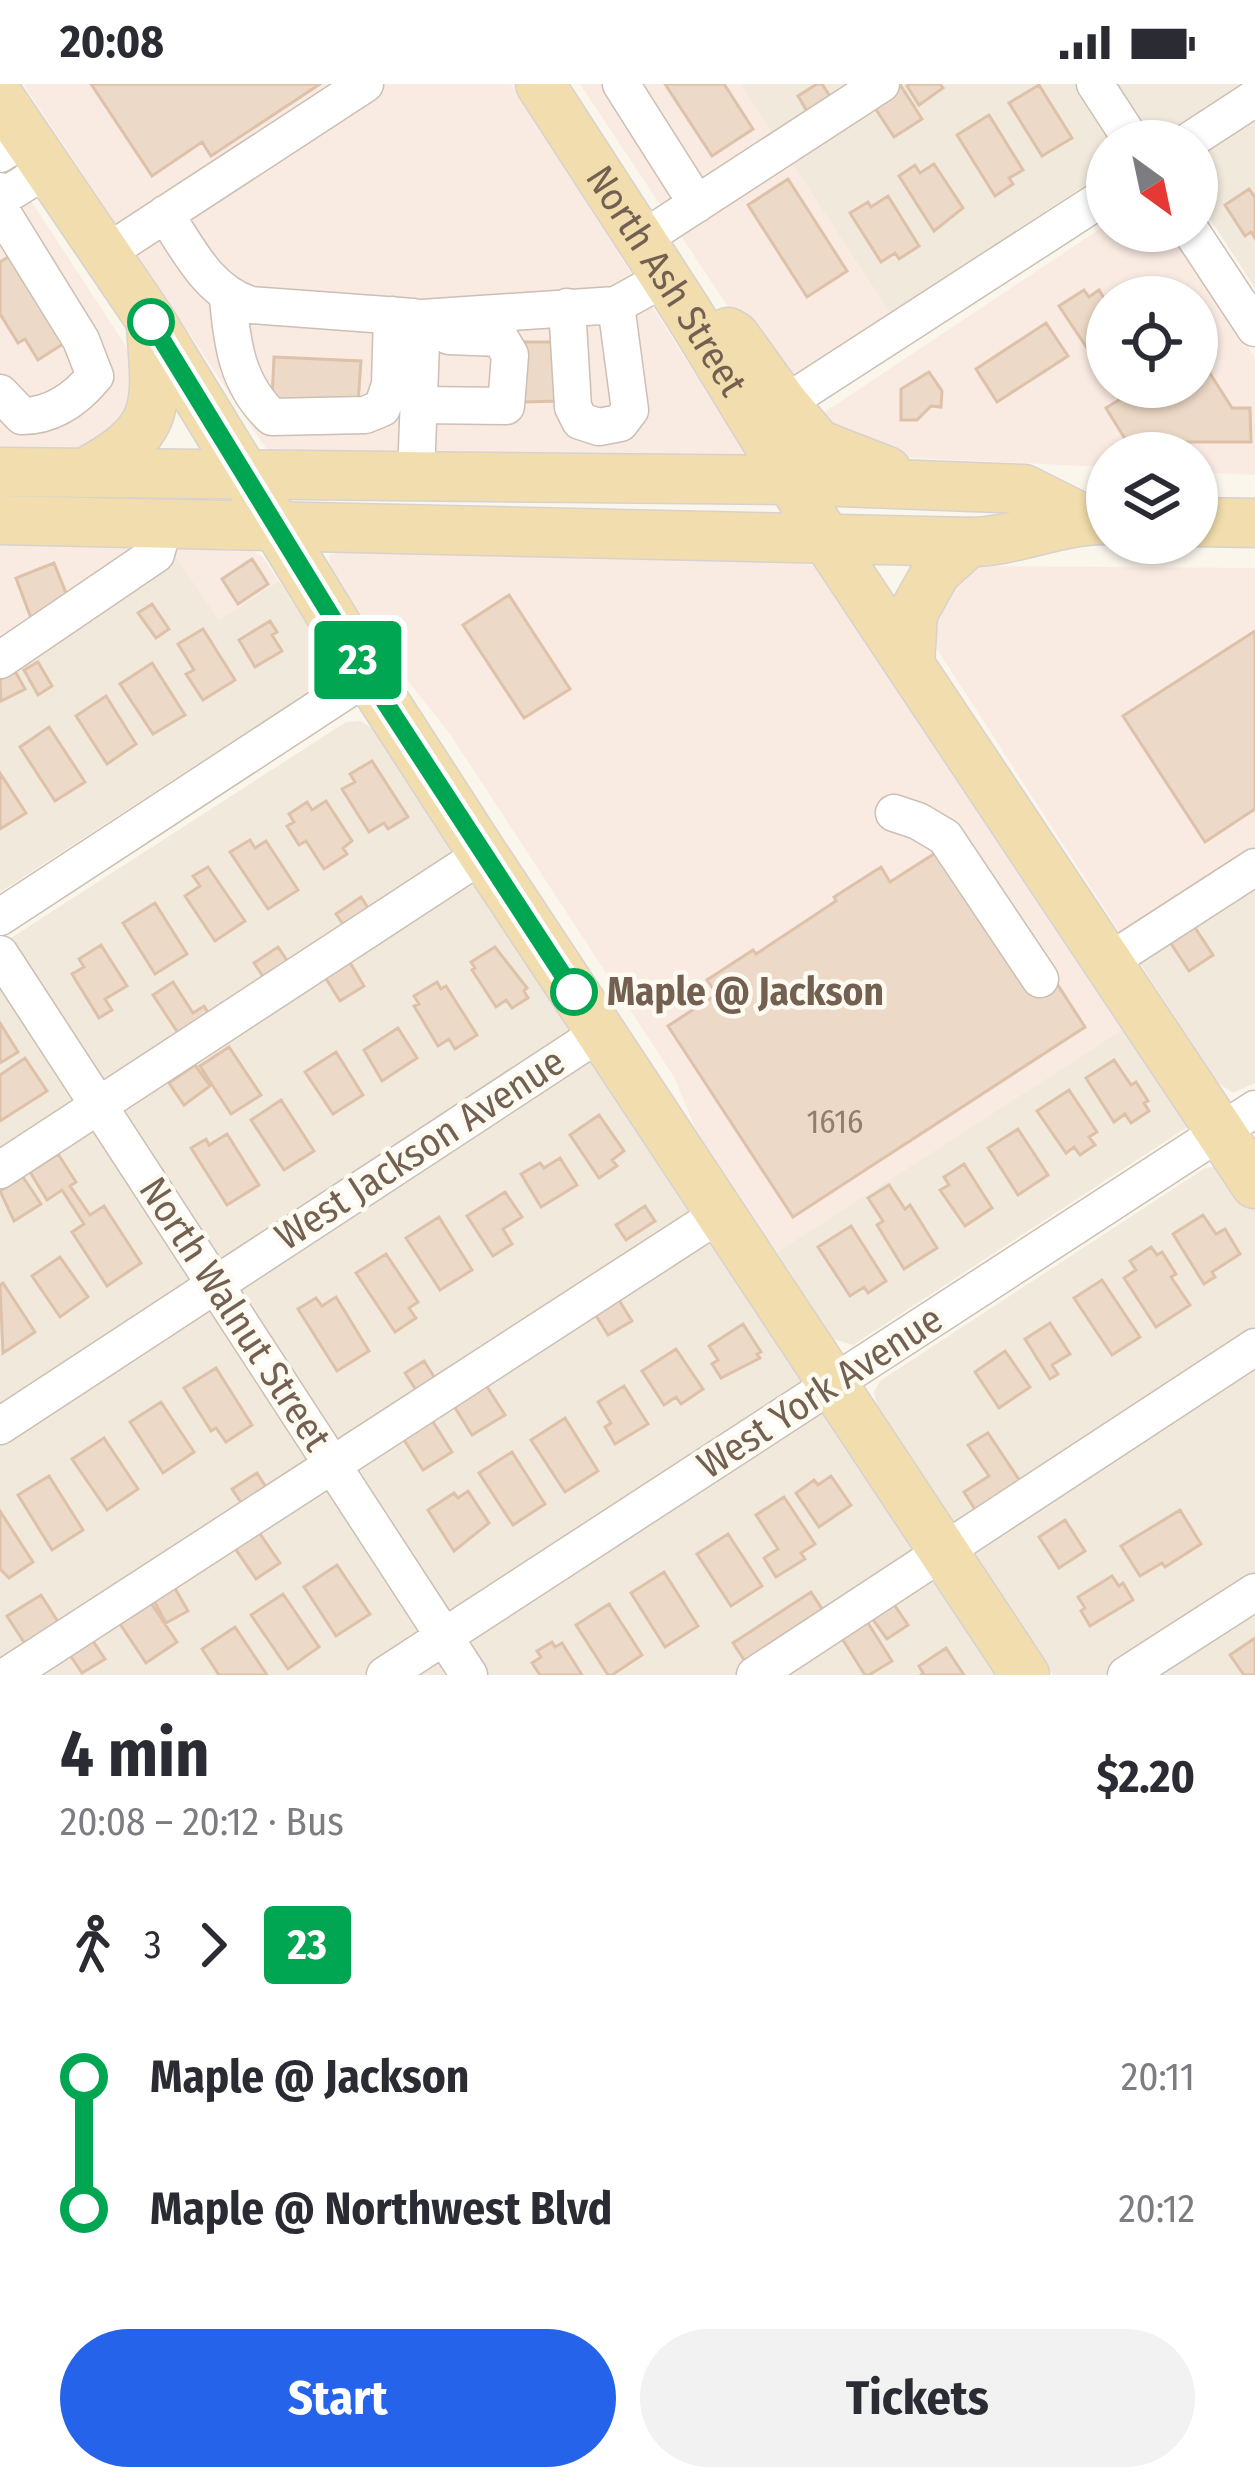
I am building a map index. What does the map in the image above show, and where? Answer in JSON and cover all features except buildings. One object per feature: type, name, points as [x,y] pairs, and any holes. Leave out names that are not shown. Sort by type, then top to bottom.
[{"type":"main road","name":"North Ash Street","points":[[540,84],[788,480],[1108,962],[1238,1121],[1255,1184]]},
{"type":"main road","points":[[18,139],[106,253],[151,321],[368,676],[1025,1675]]},
{"type":"main road","points":[[664,276],[735,336],[818,444],[931,486]]},
{"type":"main road","points":[[85,472],[124,449],[153,413],[151,321]]},
{"type":"main road","points":[[0,472],[788,480],[1024,489],[1086,516]]},
{"type":"main road","points":[[0,520],[969,542],[1086,522]]},
{"type":"main road","points":[[1218,522],[1255,523]]},
{"type":"main road","points":[[910,664],[913,613],[936,572],[969,542]]},
{"type":"street","points":[[106,253],[365,84]]},
{"type":"street","points":[[621,84],[697,204]]},
{"type":"street","points":[[412,323],[616,305],[664,276],[697,204],[881,84]]},
{"type":"street","points":[[1095,84],[1118,120]]},
{"type":"street","points":[[1218,122],[1255,98]]},
{"type":"street","points":[[0,191],[9,193],[18,139]]},
{"type":"street","points":[[0,209],[81,340],[95,376],[46,416],[11,405]]},
{"type":"street","points":[[784,404],[1086,209]]},
{"type":"street","points":[[165,214],[202,271],[228,298],[500,338],[510,355],[506,406],[419,405]]},
{"type":"street","points":[[1205,252],[1255,328]]},
{"type":"street","points":[[228,298],[233,352],[248,387],[272,417],[365,416],[382,408],[412,323]]},
{"type":"street","points":[[567,307],[573,407],[580,421],[599,427],[620,423],[630,410],[616,305]]},
{"type":"street","points":[[412,323],[419,405],[416,474]]},
{"type":"street","points":[[0,660],[156,554],[164,525]]},
{"type":"street","points":[[0,917],[368,676]]},
{"type":"street","points":[[894,813],[945,837],[1040,979]]},
{"type":"street","points":[[0,1170],[483,854]]},
{"type":"street","points":[[1108,962],[1255,867]]},
{"type":"street","name":"North Walnut Street","points":[[0,954],[469,1675]]},
{"type":"street","name":"West Jackson Avenue","points":[[0,1426],[601,1032]]},
{"type":"street","name":"West York Avenue","points":[[385,1675],[1238,1121]]},
{"type":"street","points":[[8,1675],[721,1213]]},
{"type":"street","points":[[755,1675],[1255,1347]]},
{"type":"street","points":[[1126,1675],[1255,1592]]},
{"type":"shaded area","points":[[23,84],[511,84],[749,459],[269,453]]},
{"type":"shaded area","points":[[580,84],[740,84],[890,313],[796,374],[781,376],[770,370]]},
{"type":"shaded area","points":[[740,84],[1255,84],[1255,288],[1218,231],[1218,120],[1086,120],[1086,185],[890,313]]},
{"type":"shaded area","points":[[7,164],[131,354],[142,386],[102,453],[0,456],[0,168]]},
{"type":"shaded area","points":[[1086,238],[1086,252],[1186,252],[1202,276],[1086,276],[1086,408],[1218,408],[1218,301],[1255,357],[1255,475],[1218,473],[1218,432],[1086,432],[1086,466],[871,456],[816,418]]},
{"type":"shaded area","points":[[0,543],[248,549],[262,556],[279,581],[219,620],[175,556],[145,557],[0,652]]},
{"type":"shaded area","points":[[175,555],[219,620],[279,581],[327,655],[328,675],[320,685],[0,892],[0,652],[145,557]]},
{"type":"shaded area","points":[[329,555],[796,561],[819,567],[1131,1024],[777,1252],[696,1130],[674,1077],[450,734],[389,657],[330,568]]},
{"type":"shaded area","points":[[975,566],[1255,568],[1255,849],[1121,934],[935,646],[938,595]]},
{"type":"shaded area","points":[[360,721],[378,732],[1006,1675],[0,1675],[0,945],[346,722]]},
{"type":"shaded area","points":[[1255,849],[1255,1083],[1233,1093],[1217,1082],[1121,934]]},
{"type":"shaded area","points":[[1131,1024],[1189,1126],[853,1345],[833,1339],[777,1252]]},
{"type":"shaded area","points":[[1219,1166],[1230,1171],[1255,1210],[1255,1675],[1053,1675],[878,1408],[874,1392],[880,1381],[1205,1168]]},
{"type":"bus line","name":"23","points":[[151,322],[368,676],[574,992]]},
{"type":"place","name":"Maple @ Jackson","points":[[574,992]]}]
